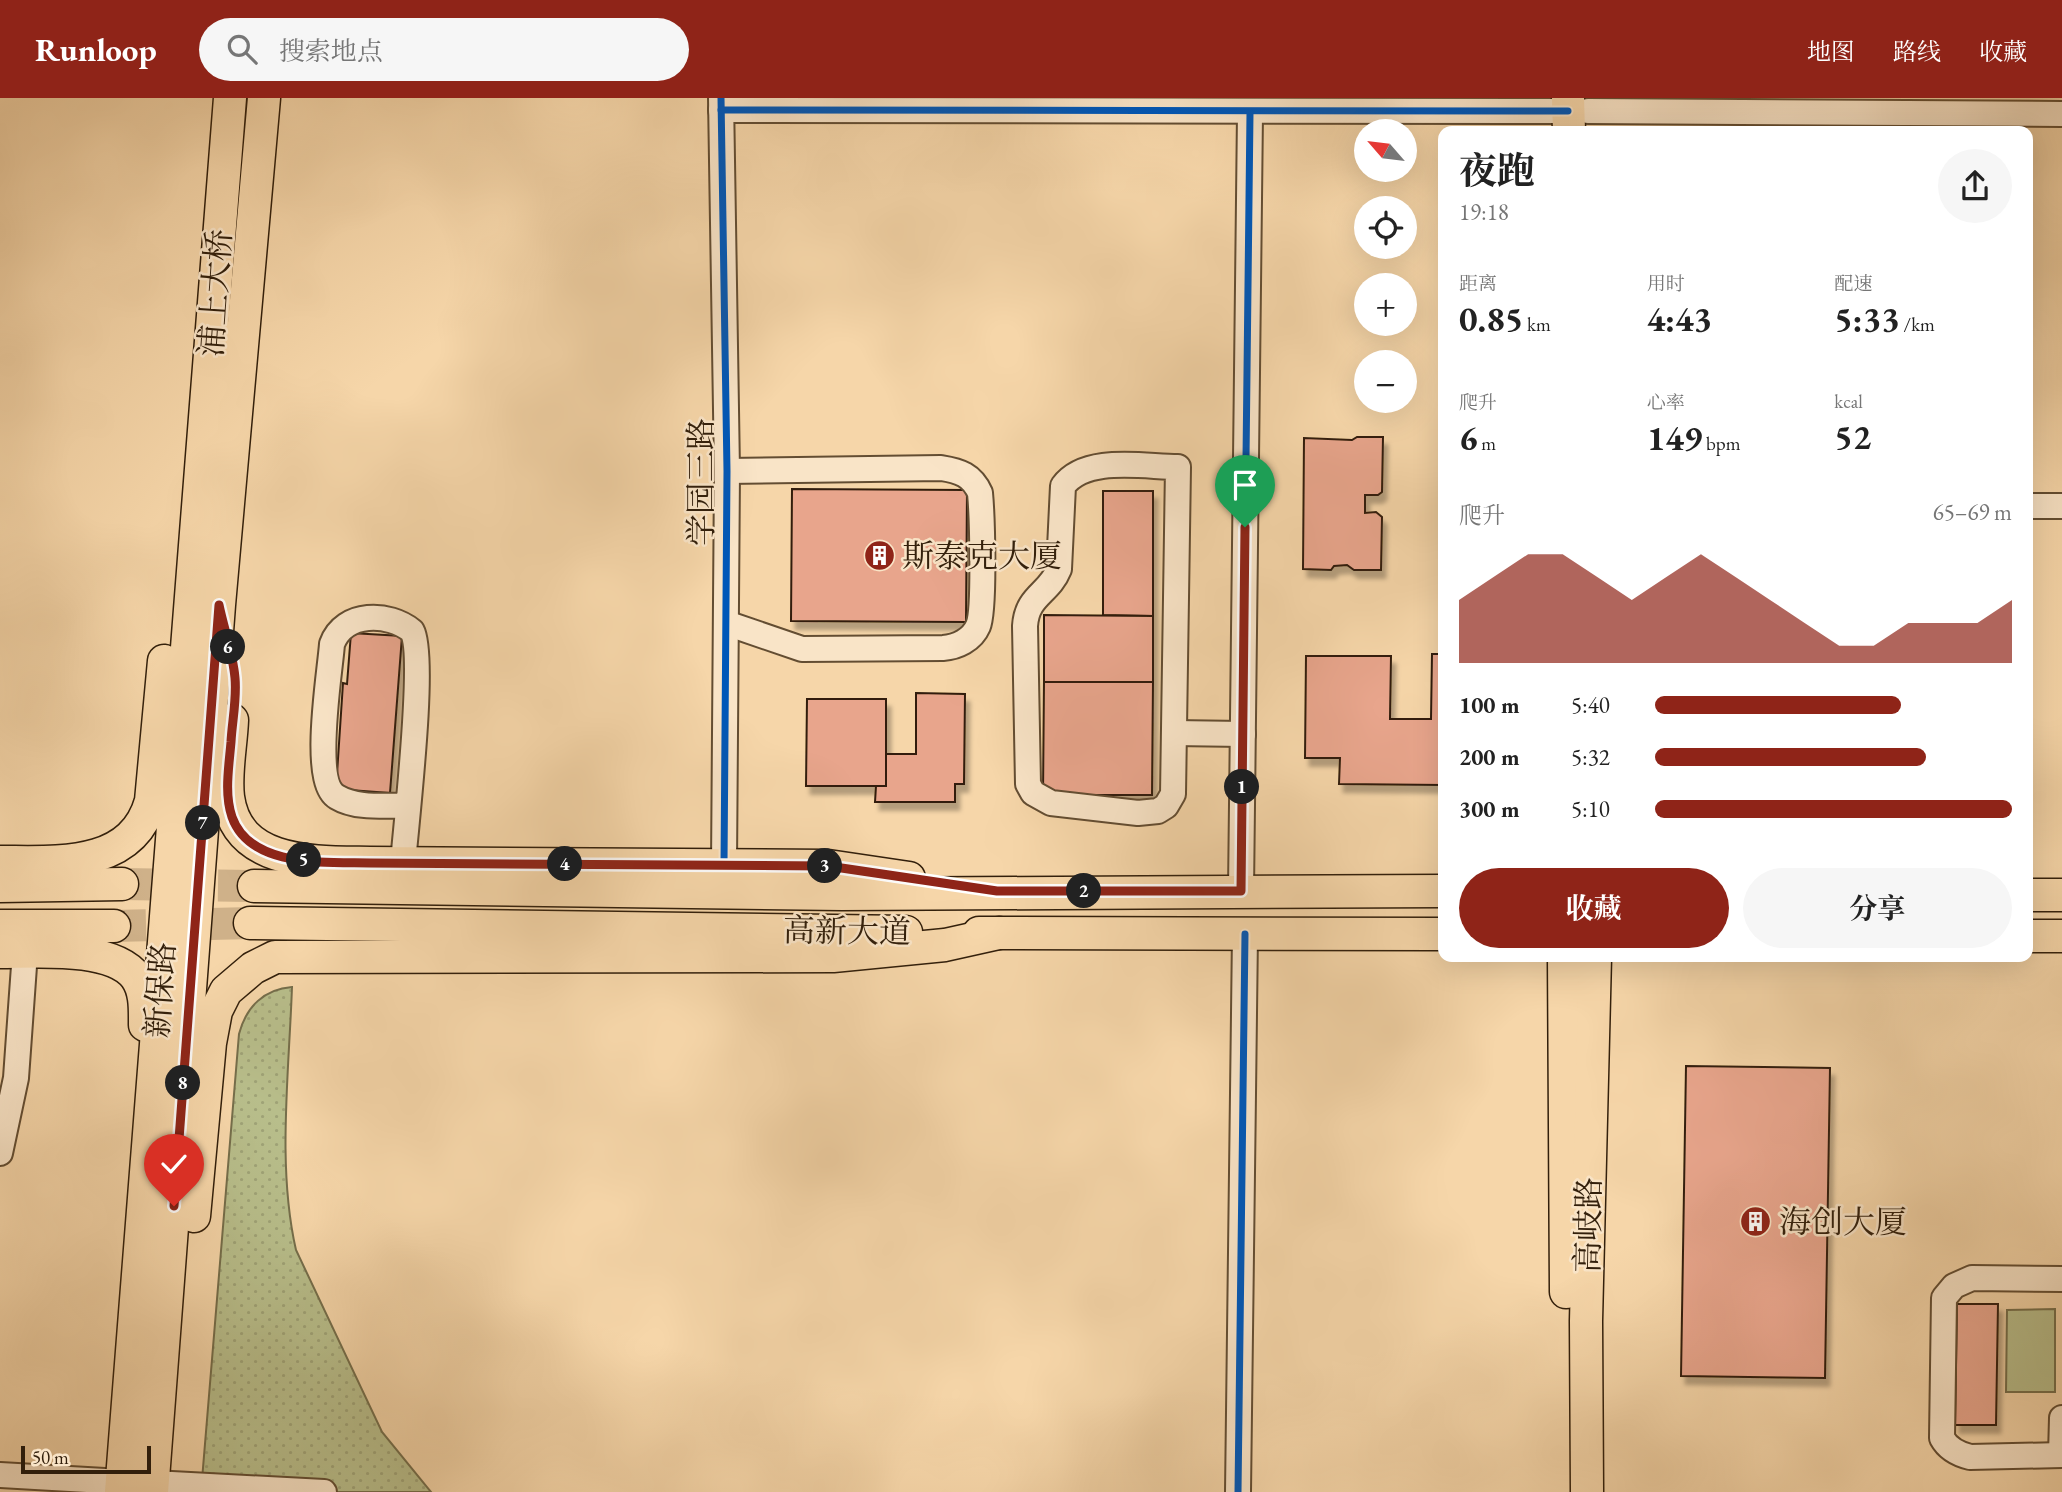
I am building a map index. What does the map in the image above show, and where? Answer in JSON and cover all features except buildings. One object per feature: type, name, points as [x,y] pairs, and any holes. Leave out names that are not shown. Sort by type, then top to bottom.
[{"type":"main road","name":"浦上大桥","points":[[214,490],[230,98]]},
{"type":"main road","points":[[0,862],[67,863],[93,858],[121,845],[136,832],[152,801],[169,615],[214,490],[264,98]]},
{"type":"main road","name":"新保路","points":[[152,1488],[219,605],[214,490]]},
{"type":"main road","name":"新保路","points":[[121,1487],[148,1171],[214,490]]},
{"type":"main road","points":[[219,605],[235,679],[228,794],[231,816],[239,831],[263,849],[300,860],[828,866],[997,891]]},
{"type":"main road","points":[[0,886],[122,884]]},
{"type":"main road","name":"高新大道","points":[[254,886],[842,894],[997,891],[1438,891]]},
{"type":"main road","points":[[2033,895],[2062,895]]},
{"type":"main road","name":"高新大道","points":[[250,923],[999,933],[1438,934]]},
{"type":"main road","points":[[0,926],[114,926]]},
{"type":"main road","points":[[152,1488],[183,1317],[213,1024],[226,991],[263,961],[287,955],[833,956],[945,945],[999,933]]},
{"type":"main road","points":[[2033,936],[2062,936]]},
{"type":"main road","points":[[13,952],[63,952],[101,957],[118,964],[136,977],[145,1000],[148,1171]]},
{"type":"main road","name":"高岐路","points":[[1564,962],[1565,1492]]},
{"type":"main road","name":"高岐路","points":[[1587,1492],[1586,1321],[1595,962]]},
{"type":"street","points":[[721,104],[976,105],[1250,113],[2062,114]]},
{"type":"street","name":"学园三路","points":[[721,104],[727,471],[724,865]]},
{"type":"street","points":[[1241,891],[1250,113]]},
{"type":"street","points":[[1178,467],[1174,733],[1173,794],[1166,806],[1158,811],[1138,813],[1051,803],[1033,793],[1028,784],[1026,615],[1029,606],[1055,578],[1059,569],[1063,486],[1070,477],[1088,468],[1178,467]]},
{"type":"street","points":[[726,623],[802,649],[952,648],[966,640],[977,627],[981,596],[980,493],[964,473],[942,468],[727,471]]},
{"type":"street","points":[[2033,506],[2062,506]]},
{"type":"street","points":[[404,863],[408,806],[417,675],[416,637],[405,625],[394,621],[368,618],[353,621],[339,630],[332,644],[323,758],[326,782],[329,790],[343,800],[408,806]]},
{"type":"street","points":[[1174,733],[1243,734]]},
{"type":"street","points":[[1238,1492],[1245,934]]},
{"type":"street","points":[[0,1153],[11,1106],[9,1042],[13,952]]},
{"type":"street","points":[[2062,1279],[1972,1278],[1954,1286],[1942,1305],[1942,1438],[1946,1444],[1970,1457],[2062,1455],[2062,1418]]},
{"type":"street","points":[[0,1475],[121,1487]]},
{"type":"street","points":[[152,1488],[324,1492]]},
{"type":"green space","points":[[292,987],[286,1153],[290,1218],[296,1250],[382,1432],[431,1492],[201,1492],[239,1034],[246,1016],[258,1001],[273,991]]},
{"type":"green space","points":[[2055,1309],[2055,1392],[2006,1392],[2007,1310]]},
{"type":"tunnel","points":[[122,884],[254,886]]},
{"type":"tunnel","points":[[114,926],[250,923]]},
{"type":"cycle path","points":[[721,98],[727,471],[724,865]]},
{"type":"cycle path","points":[[721,110],[1568,111]]},
{"type":"cycle path","points":[[1241,891],[1250,113]]},
{"type":"cycle path","points":[[1238,1492],[1245,934]]},
{"type":"place","name":"斯泰克大厦","points":[[879,556]]},
{"type":"place","name":"海创大厦","points":[[1756,1222]]},
{"type":"route","points":[[174,1206],[219,605],[235,679],[228,794],[231,816],[239,831],[251,842],[278,855],[300,860],[346,863],[828,866],[997,891],[1241,891],[1245,527]]}]
